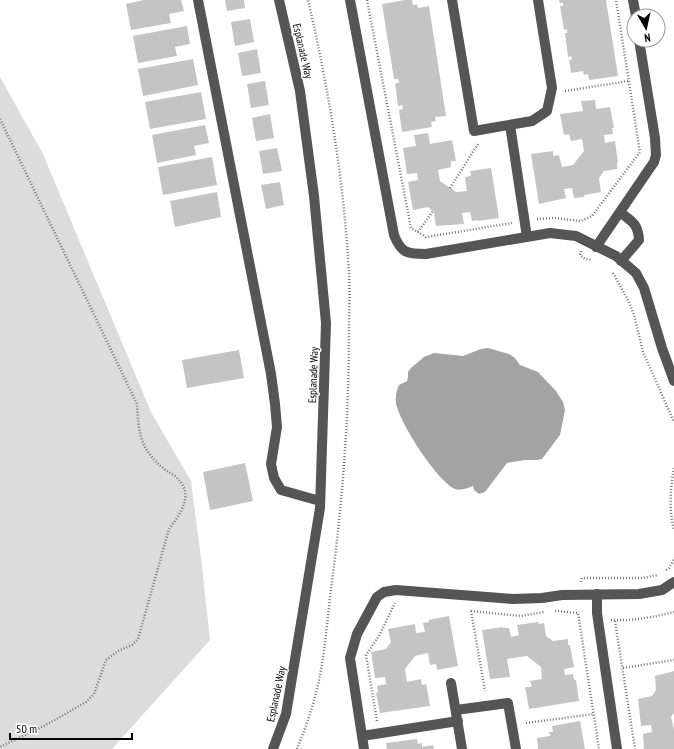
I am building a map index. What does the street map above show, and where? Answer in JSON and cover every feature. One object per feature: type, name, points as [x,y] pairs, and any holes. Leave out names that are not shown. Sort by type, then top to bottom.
[{"type":"street","points":[[198,0],[271,374],[277,427],[271,464],[274,478],[281,490],[320,501]]},
{"type":"street","name":"Esplanade Way","points":[[273,749],[286,714],[320,501],[326,324],[314,196],[300,91],[279,0]]},
{"type":"street","points":[[350,0],[394,235],[398,245],[410,254],[426,254],[550,233],[576,236],[616,256],[636,273],[644,288],[662,348],[674,381]]},
{"type":"street","points":[[452,0],[474,131],[532,121],[547,111],[552,88],[538,0]]},
{"type":"street","points":[[596,247],[654,162],[656,154],[655,138],[640,48]]},
{"type":"street","points":[[510,125],[528,237]]},
{"type":"street","points":[[620,212],[633,223],[638,230],[639,240],[621,261]]},
{"type":"street","points":[[364,749],[350,658],[357,634],[377,597],[384,592],[396,590],[513,599],[542,598],[562,595],[639,594],[662,590],[674,582]]},
{"type":"street","points":[[596,594],[598,618],[617,749]]},
{"type":"street","points":[[451,682],[462,749]]},
{"type":"street","points":[[456,710],[508,703],[516,749]]},
{"type":"street","points":[[362,736],[458,720]]},
{"type":"path","points":[[367,1],[372,0]]},
{"type":"path","points":[[565,91],[628,81]]},
{"type":"path","points":[[0,119],[137,404],[139,432],[145,447],[163,469],[176,476],[184,487],[185,496],[184,505],[180,514],[169,529],[138,639],[132,646],[118,651],[106,660],[94,694],[86,702],[0,747]]},
{"type":"path","points":[[450,188],[489,128]]},
{"type":"path","points":[[418,232],[433,211]]},
{"type":"path","points":[[582,240],[580,255],[585,259],[593,260]]},
{"type":"path","points":[[611,271],[615,274],[629,302],[643,352],[674,422]]},
{"type":"path","points":[[674,468],[670,518],[674,530]]},
{"type":"path","points":[[379,733],[366,655],[379,636],[395,602],[402,603]]},
{"type":"path","points":[[485,691],[471,610],[521,616],[557,611],[578,613],[615,621],[656,617],[674,612]]},
{"type":"path","points":[[578,613],[599,749]]},
{"type":"path","points":[[615,621],[635,749]]},
{"type":"path","points":[[623,668],[674,660]]},
{"type":"path","points":[[526,723],[594,714]]},
{"type":"shaded area","points":[[0,77],[43,154],[151,412],[191,481],[210,640],[112,749],[0,749]]},
{"type":"shaded area","points":[[488,348],[509,354],[515,358],[520,365],[538,372],[556,391],[563,402],[565,410],[560,435],[542,459],[507,463],[485,492],[479,494],[474,490],[473,486],[457,490],[447,484],[439,475],[411,436],[399,412],[396,398],[399,385],[407,381],[408,372],[424,357],[434,353],[463,356]]},
{"type":"building","points":[[144,0],[181,0],[184,11],[169,14],[171,23],[131,30],[126,4]]},
{"type":"building","points":[[225,0],[244,0],[245,8],[227,11]]},
{"type":"building","points":[[412,0],[413,5],[417,4],[418,8],[429,6],[446,116],[435,117],[436,121],[431,122],[432,127],[402,132],[399,110],[403,109],[402,105],[398,106],[395,83],[399,83],[398,79],[394,79],[382,4]]},
{"type":"building","points":[[559,0],[606,0],[618,76],[589,80],[588,74],[584,75],[583,71],[571,73],[569,60],[572,60],[571,56],[568,57],[565,33],[567,33],[567,29],[564,30],[560,6],[563,6],[563,3],[560,3]]},
{"type":"building","points":[[250,19],[254,42],[235,46],[231,22]]},
{"type":"building","points":[[187,26],[190,44],[175,47],[177,56],[138,63],[133,36]]},
{"type":"building","points":[[257,49],[261,73],[242,76],[238,53]]},
{"type":"building","points":[[193,59],[198,85],[143,96],[138,69]]},
{"type":"building","points":[[265,81],[269,105],[251,108],[247,84]]},
{"type":"building","points":[[201,92],[206,119],[150,129],[145,102]]},
{"type":"building","points":[[595,100],[596,109],[610,107],[614,128],[612,128],[613,134],[604,135],[605,143],[615,141],[618,163],[617,169],[604,171],[599,178],[601,192],[574,198],[572,188],[564,189],[566,198],[539,204],[531,154],[553,151],[553,156],[559,155],[562,167],[573,165],[584,151],[582,139],[571,141],[569,134],[564,135],[560,114],[583,111],[581,101]]},
{"type":"building","points":[[270,114],[274,138],[256,141],[252,118]]},
{"type":"building","points":[[205,125],[209,143],[194,146],[196,155],[157,163],[152,135]]},
{"type":"building","points":[[428,133],[430,144],[452,140],[456,161],[451,161],[451,167],[438,170],[440,181],[456,192],[467,191],[465,177],[471,176],[470,171],[491,168],[499,218],[472,221],[470,212],[462,213],[464,224],[436,226],[434,212],[428,207],[413,210],[408,182],[418,180],[417,173],[407,174],[403,148],[416,146],[414,135]]},
{"type":"building","points":[[277,148],[282,171],[263,174],[259,151]]},
{"type":"building","points":[[212,157],[217,185],[163,195],[158,167]]},
{"type":"building","points":[[280,182],[284,205],[266,209],[261,185]]},
{"type":"building","points":[[217,192],[221,217],[175,227],[170,201]]},
{"type":"building","points":[[239,350],[244,378],[187,388],[182,360]]},
{"type":"building","points":[[245,463],[253,501],[210,510],[203,472]]},
{"type":"building","points":[[449,616],[458,666],[437,670],[436,664],[430,665],[428,653],[415,656],[405,669],[407,682],[421,679],[422,685],[426,684],[430,706],[380,713],[376,693],[378,692],[377,686],[386,684],[385,677],[375,678],[371,652],[386,649],[391,642],[388,629],[415,624],[416,633],[425,632],[423,623],[429,622],[429,620]]},
{"type":"building","points":[[538,622],[539,624],[544,623],[546,636],[553,641],[568,639],[568,645],[570,645],[574,667],[564,669],[565,675],[573,674],[574,680],[576,680],[579,701],[529,709],[525,687],[532,687],[530,681],[542,679],[541,667],[527,656],[507,659],[510,677],[490,679],[482,630],[503,627],[509,628],[511,637],[519,635],[517,625]]},
{"type":"building","points":[[674,671],[674,713],[671,717],[674,729],[674,749],[644,749],[643,734],[652,732],[651,725],[641,726],[638,699],[652,696],[656,690],[655,676]]},
{"type":"building","points":[[580,721],[585,749],[538,749],[537,738],[550,736],[549,732],[553,732],[552,726]]},
{"type":"building","points":[[417,739],[418,744],[422,743],[422,747],[433,745],[434,749],[387,749],[386,743]]}]
